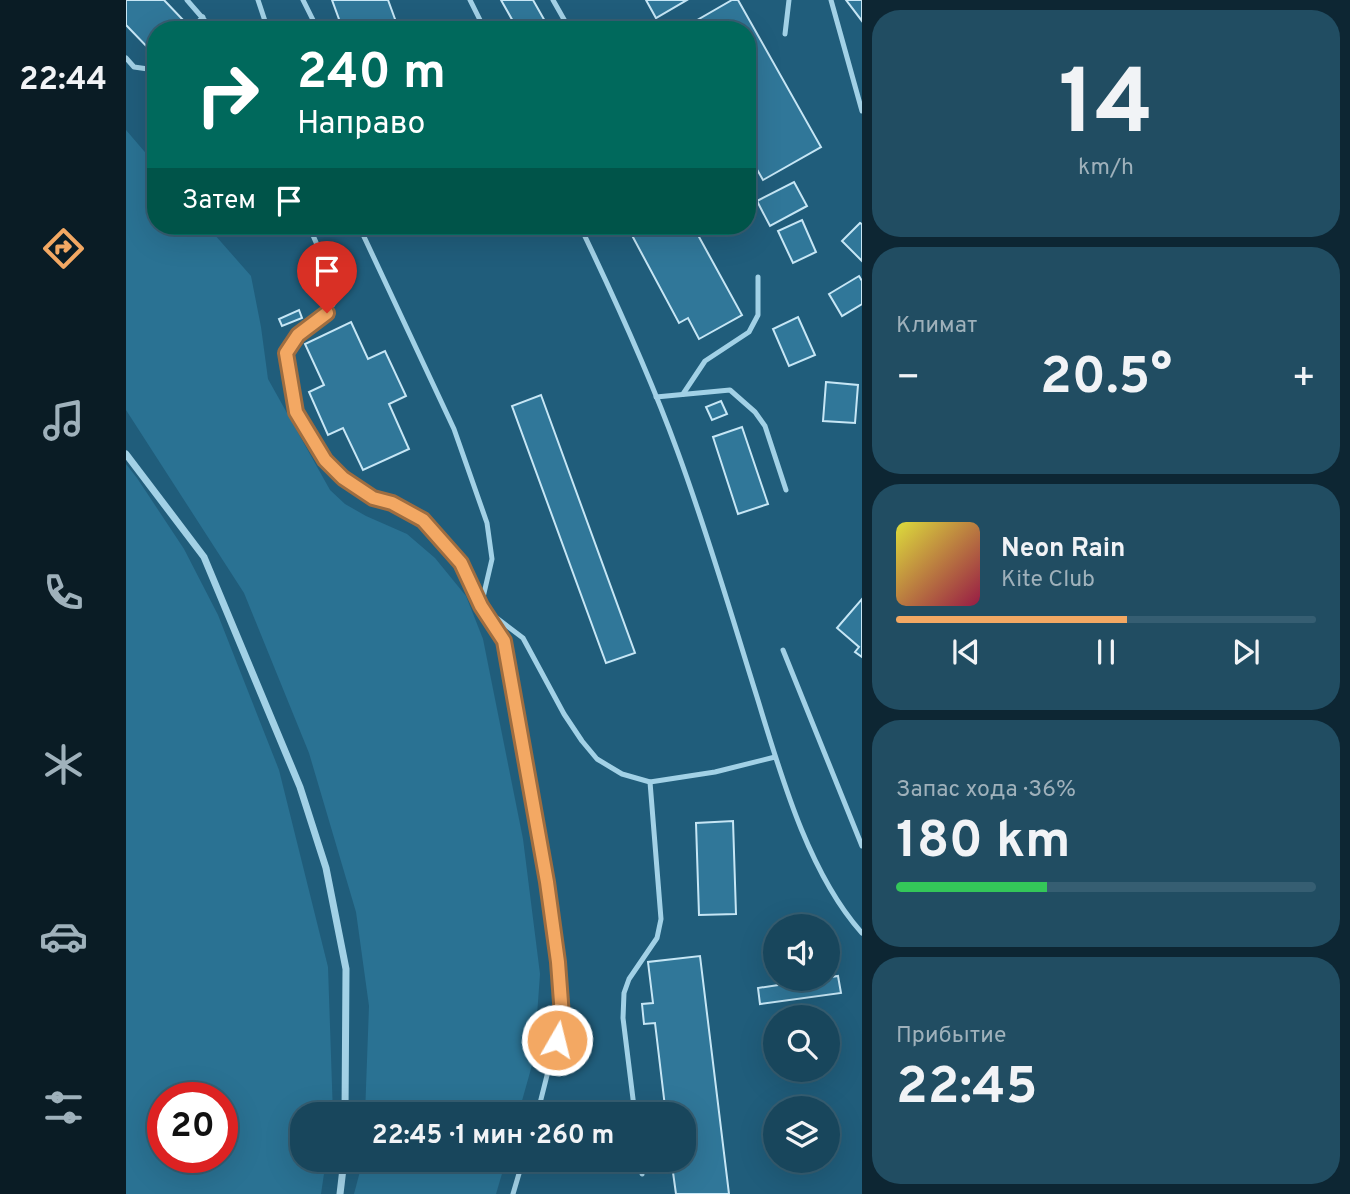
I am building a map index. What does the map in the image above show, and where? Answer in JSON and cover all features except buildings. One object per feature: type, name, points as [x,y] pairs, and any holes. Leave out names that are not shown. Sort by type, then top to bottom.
[{"type":"street","points":[[126,454],[204,557],[300,787],[326,868],[345,969],[345,1102]]},
{"type":"street","points":[[340,1194],[343,1172]]},
{"type":"lane","points":[[187,0],[206,21]]},
{"type":"lane","points":[[258,0],[265,21]]},
{"type":"lane","points":[[303,0],[314,21]]},
{"type":"lane","points":[[470,0],[480,21]]},
{"type":"lane","points":[[552,0],[565,21]]},
{"type":"lane","points":[[785,34],[789,0]]},
{"type":"lane","points":[[831,0],[862,108]]},
{"type":"lane","points":[[199,21],[203,17]]},
{"type":"lane","points":[[126,58],[134,67],[147,69]]},
{"type":"lane","points":[[313,235],[333,282],[335,301],[327,313],[298,335],[286,353],[296,412],[325,460],[343,478],[373,498],[407,510],[423,520],[443,541],[461,563],[481,606],[504,641],[547,882],[561,989],[562,1016],[540,1102]]},
{"type":"lane","points":[[363,235],[454,429],[487,523],[492,559],[481,606]]},
{"type":"lane","points":[[584,235],[643,363],[677,449],[775,758],[803,836],[838,901],[862,933]]},
{"type":"lane","points":[[683,394],[705,361],[749,332],[758,315],[758,277]]},
{"type":"lane","points":[[656,397],[730,390],[755,412],[765,426],[786,490]]},
{"type":"lane","points":[[481,606],[523,638],[564,714],[582,741],[597,759],[622,774],[650,782],[715,772],[775,758]]},
{"type":"lane","points":[[783,650],[862,846]]},
{"type":"lane","points":[[633,1102],[623,1018],[624,993],[629,979],[657,938],[661,919],[650,782]]},
{"type":"lane","points":[[513,1194],[519,1172]]},
{"type":"shaded area","points":[[126,130],[147,154],[147,235],[215,235],[251,276],[268,379],[330,490],[345,504],[366,516],[407,534],[435,558],[466,596],[483,639],[523,839],[540,974],[534,1058],[522,1102],[365,1102],[369,1006],[356,912],[309,753],[244,593],[126,410]]},
{"type":"shaded area","points":[[126,464],[184,549],[218,615],[279,770],[328,967],[333,1102],[290,1102],[290,1172],[324,1172],[321,1194],[126,1194]]},
{"type":"shaded area","points":[[360,1172],[502,1172],[496,1194],[354,1194]]},
{"type":"route","points":[[327,313],[298,335],[286,353],[296,412],[325,460],[343,478],[373,498],[392,503],[423,520],[443,541],[461,563],[481,606],[504,641],[547,882],[558,962],[562,1016],[557,1040]]}]
